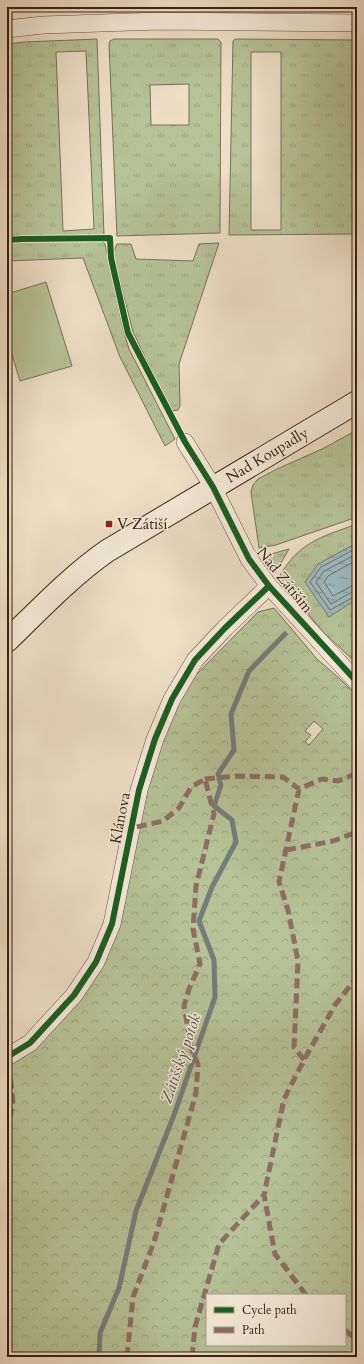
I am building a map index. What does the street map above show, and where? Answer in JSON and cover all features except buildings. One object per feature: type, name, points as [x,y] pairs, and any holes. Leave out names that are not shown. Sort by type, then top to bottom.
[{"type":"street","points":[[7,29],[43,25],[160,21],[357,23]]},
{"type":"street","name":"Nad Koupadly","points":[[7,641],[86,566],[107,551],[357,402]]},
{"type":"street","name":"Nad Zátiším","points":[[185,442],[213,487],[249,559],[269,586],[357,682]]},
{"type":"street","name":"Klánova","points":[[7,1057],[30,1043],[74,996],[96,962],[112,924],[139,790],[155,739],[172,699],[196,660],[225,628],[269,586]]},
{"type":"green space","points":[[97,39],[104,235],[7,236],[7,44]],"holes":[[[86,51],[94,229],[63,231],[56,52]]]},
{"type":"green space","points":[[114,39],[218,39],[221,42],[220,233],[117,236],[110,41]],"holes":[[[189,84],[189,125],[151,125],[150,85]]]},
{"type":"green space","points":[[235,39],[357,40],[357,234],[229,235],[233,41]],"holes":[[[251,52],[281,52],[281,230],[251,230]]]},
{"type":"green space","points":[[102,241],[105,244],[123,329],[129,349],[175,439],[165,446],[120,357],[83,258],[7,261],[7,242]]},
{"type":"green space","points":[[219,243],[179,364],[180,406],[178,410],[171,411],[133,332],[113,254],[117,244],[131,244],[136,259],[193,261],[199,244]]},
{"type":"green space","points":[[46,282],[72,366],[20,381],[7,338],[7,294]]},
{"type":"green space","points":[[357,430],[357,517],[276,545],[259,548],[251,492],[253,485],[258,479],[322,449]]},
{"type":"green space","points":[[357,524],[357,543],[318,564],[329,616],[357,599],[357,661],[354,661],[322,631],[279,577],[287,565],[303,548],[322,537]]},
{"type":"green space","points":[[289,549],[275,573],[263,559],[264,556]]},
{"type":"green space","points":[[274,608],[317,659],[357,696],[357,1357],[7,1357],[7,1064],[101,969],[123,912],[145,786],[185,686],[258,612]],"holes":[[[314,721],[323,729],[309,745],[305,742],[311,735],[305,731]]]},
{"type":"water","points":[[357,543],[357,599],[329,617],[305,582],[318,564]]},
{"type":"waterway","name":"Zátišský potok","points":[[219,777],[218,774],[234,750],[231,714],[249,671],[285,634]]},
{"type":"waterway","name":"Zátišský potok","points":[[99,1357],[100,1333],[119,1288],[136,1211],[174,1115],[215,997],[214,960],[199,921],[212,887],[236,842],[232,820],[214,806],[221,785],[219,779]]},
{"type":"marked path","points":[[304,1060],[294,1047],[298,961],[288,910],[279,882],[299,789],[322,779],[338,781],[357,773]]},
{"type":"marked path","points":[[205,779],[237,776],[283,777],[299,789]]},
{"type":"marked path","points":[[127,1357],[133,1297],[154,1242],[196,1093],[198,1064],[192,1051],[184,1006],[189,989],[200,964],[193,929],[196,886],[214,814],[205,779],[191,787],[179,808],[163,821],[132,828]]},
{"type":"marked path","points":[[286,850],[333,841],[357,832]]},
{"type":"marked path","points":[[305,1294],[275,1254],[264,1195],[284,1099],[335,1005],[357,977]]},
{"type":"marked path","points":[[7,1133],[13,1101],[8,1057]]},
{"type":"marked path","points":[[192,1357],[195,1327],[219,1244],[264,1195]]},
{"type":"marked path","points":[[346,1331],[357,1340]]},
{"type":"cycle path","points":[[7,240],[110,238],[111,258],[128,333],[185,442],[213,487],[249,559],[269,586],[357,682]]},
{"type":"cycle path","points":[[7,1057],[30,1043],[74,995],[96,962],[112,924],[139,790],[155,739],[172,699],[195,660],[225,628],[269,586]]},
{"type":"place","name":"V Zátiší","points":[[109,524]]}]
